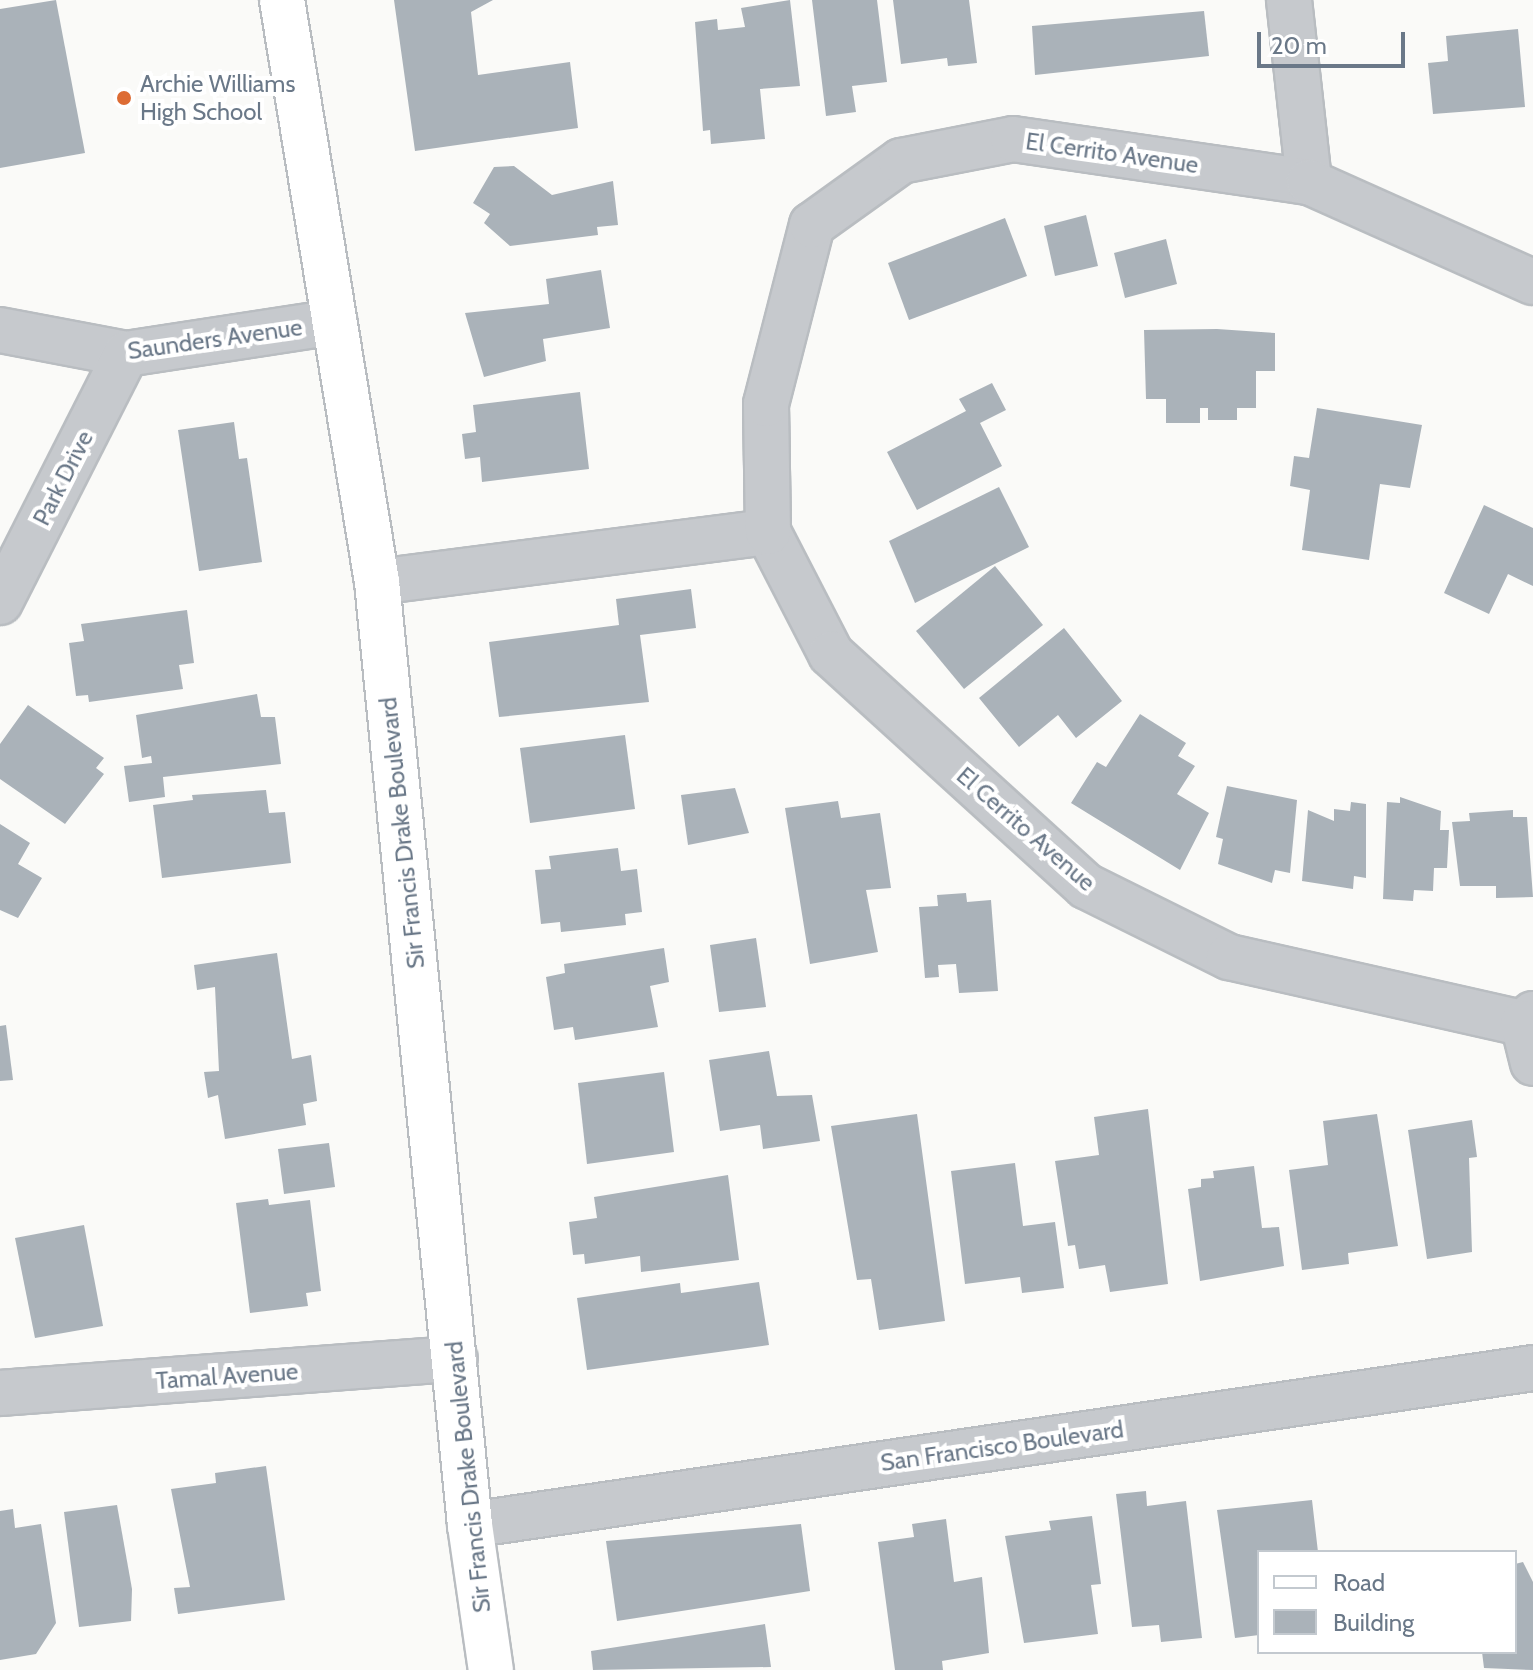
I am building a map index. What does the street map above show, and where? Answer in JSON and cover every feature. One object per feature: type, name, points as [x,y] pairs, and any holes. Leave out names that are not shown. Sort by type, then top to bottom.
[{"type":"main road","name":"Sir Francis Drake Boulevard","points":[[282,0],[377,582],[470,1525],[491,1670]]},
{"type":"street","points":[[1289,0],[1309,182]]},
{"type":"street","name":"El Cerrito Avenue","points":[[1530,1033],[1229,957],[1086,886],[831,654],[768,532],[766,404],[812,225],[901,161],[1013,139],[1309,182],[1533,282]]},
{"type":"street","name":"Saunders Avenue","points":[[0,330],[126,354],[335,322]]},
{"type":"street","name":"Park Drive","points":[[0,602],[126,354]]},
{"type":"street","points":[[377,582],[768,532]]},
{"type":"street","name":"Tamal Avenue","points":[[0,1393],[455,1359]]},
{"type":"street","name":"San Francisco Boulevard","points":[[470,1525],[1533,1368]]},
{"type":"building","points":[[56,0],[85,153],[0,168],[0,9]]},
{"type":"building","points":[[394,0],[493,0],[471,12],[478,75],[570,62],[578,128],[415,151]]},
{"type":"building","points":[[790,0],[800,86],[760,89],[765,139],[711,144],[710,130],[703,131],[695,22],[717,19],[718,30],[745,27],[741,8]]},
{"type":"building","points":[[812,0],[877,0],[887,82],[852,86],[856,112],[826,116]]},
{"type":"building","points":[[893,0],[969,0],[977,63],[948,66],[947,58],[901,64]]},
{"type":"building","points":[[1204,11],[1209,56],[1035,75],[1032,26]]},
{"type":"building","points":[[1518,29],[1525,107],[1433,114],[1428,63],[1448,61],[1446,36]]},
{"type":"building","points":[[514,166],[552,195],[613,181],[618,225],[597,227],[598,235],[510,246],[484,223],[490,214],[473,203],[494,167]]},
{"type":"building","points":[[1086,215],[1098,266],[1055,276],[1044,226]]},
{"type":"building","points":[[1005,218],[1027,276],[909,320],[888,263]]},
{"type":"building","points":[[1166,239],[1177,284],[1125,298],[1114,253]]},
{"type":"building","points":[[601,270],[610,328],[543,339],[546,361],[484,377],[465,313],[549,304],[546,279]]},
{"type":"building","points":[[1217,329],[1275,333],[1275,371],[1256,371],[1256,408],[1237,408],[1237,420],[1208,420],[1208,408],[1200,408],[1200,423],[1166,423],[1166,399],[1146,399],[1144,330]]},
{"type":"building","points":[[992,383],[1006,410],[980,423],[1002,466],[917,510],[887,452],[966,411],[959,399]]},
{"type":"building","points":[[580,392],[589,469],[482,482],[480,457],[465,459],[462,434],[476,432],[473,405]]},
{"type":"building","points":[[1317,408],[1422,425],[1410,488],[1380,484],[1369,560],[1302,550],[1310,490],[1290,486],[1294,456],[1309,458]]},
{"type":"building","points":[[234,422],[239,459],[247,458],[262,562],[199,571],[178,430]]},
{"type":"building","points":[[999,487],[1029,547],[915,603],[889,541]]},
{"type":"building","points":[[1484,505],[1533,528],[1533,586],[1508,574],[1489,614],[1444,593]]},
{"type":"building","points":[[995,566],[1043,625],[964,689],[916,631]]},
{"type":"building","points":[[691,589],[696,628],[640,635],[649,702],[499,717],[489,642],[619,625],[616,599]]},
{"type":"building","points":[[187,610],[194,663],[179,665],[183,689],[89,702],[88,695],[76,696],[69,643],[84,641],[81,624]]},
{"type":"building","points":[[1064,628],[1122,701],[1076,738],[1058,715],[1019,747],[979,698]]},
{"type":"building","points":[[257,694],[261,717],[275,717],[281,764],[163,777],[165,797],[129,802],[124,766],[152,763],[151,756],[142,758],[136,715]]},
{"type":"building","points":[[28,705],[104,758],[96,768],[104,774],[65,824],[0,779],[0,744]]},
{"type":"building","points":[[1140,714],[1186,743],[1178,756],[1195,766],[1177,794],[1209,813],[1180,870],[1071,803],[1097,762],[1106,767]]},
{"type":"building","points":[[625,735],[635,809],[530,823],[520,748]]},
{"type":"building","points":[[1227,786],[1297,800],[1290,873],[1275,870],[1272,883],[1218,864],[1223,839],[1216,837]]},
{"type":"building","points":[[735,788],[749,833],[688,845],[681,795]]},
{"type":"building","points":[[266,790],[269,813],[285,812],[291,863],[162,878],[153,805],[193,800],[192,795]]},
{"type":"building","points":[[1400,797],[1441,811],[1440,830],[1449,830],[1447,868],[1434,868],[1433,891],[1414,890],[1413,901],[1383,899],[1387,802],[1400,803]]},
{"type":"building","points":[[838,801],[841,818],[880,813],[891,888],[866,890],[878,952],[810,964],[785,808]]},
{"type":"building","points":[[1351,802],[1366,804],[1366,878],[1354,876],[1353,889],[1302,881],[1308,810],[1334,821],[1334,809],[1350,811]]},
{"type":"building","points":[[1513,810],[1513,817],[1527,817],[1533,897],[1496,898],[1496,886],[1460,886],[1452,822],[1470,821],[1469,813]]},
{"type":"building","points":[[0,824],[30,843],[18,864],[42,878],[18,918],[0,910]]},
{"type":"building","points":[[618,848],[621,871],[637,869],[642,912],[625,914],[626,925],[561,932],[560,922],[541,924],[535,870],[551,869],[549,856]]},
{"type":"building","points":[[966,893],[967,902],[991,900],[998,991],[959,993],[956,964],[938,965],[939,977],[925,978],[919,907],[938,906],[937,895]]},
{"type":"building","points":[[756,938],[766,1007],[719,1012],[710,945]]},
{"type":"building","points":[[664,948],[669,982],[650,986],[658,1027],[575,1040],[573,1027],[554,1030],[546,977],[565,973],[564,964]]},
{"type":"building","points":[[277,953],[292,1059],[311,1055],[317,1101],[303,1104],[306,1125],[225,1139],[218,1095],[208,1098],[204,1072],[219,1071],[215,987],[197,990],[194,965]]},
{"type":"building","points":[[6,1025],[13,1080],[0,1081],[0,1026]]},
{"type":"building","points":[[769,1051],[777,1096],[812,1095],[820,1141],[763,1149],[760,1125],[720,1131],[709,1060]]},
{"type":"building","points":[[664,1072],[674,1152],[587,1164],[578,1083]]},
{"type":"building","points":[[1148,1109],[1168,1284],[1110,1292],[1105,1265],[1079,1269],[1075,1245],[1068,1246],[1055,1161],[1099,1155],[1094,1117]]},
{"type":"building","points":[[917,1114],[945,1321],[879,1330],[871,1279],[857,1280],[831,1126]]},
{"type":"building","points":[[1377,1114],[1398,1246],[1348,1253],[1349,1264],[1302,1270],[1289,1170],[1328,1165],[1323,1121]]},
{"type":"building","points":[[1472,1120],[1477,1157],[1469,1158],[1472,1252],[1427,1259],[1408,1130]]},
{"type":"building","points":[[329,1143],[335,1187],[284,1194],[278,1149]]},
{"type":"building","points":[[1015,1163],[1023,1226],[1055,1222],[1064,1288],[1022,1293],[1020,1277],[965,1284],[951,1171]]},
{"type":"building","points":[[1254,1166],[1262,1228],[1279,1227],[1284,1266],[1200,1281],[1188,1189],[1201,1187],[1201,1179],[1214,1178],[1213,1171]]},
{"type":"building","points":[[728,1175],[739,1260],[641,1272],[640,1256],[585,1264],[584,1254],[573,1255],[569,1222],[597,1218],[594,1197]]},
{"type":"building","points":[[268,1199],[269,1205],[310,1200],[321,1291],[306,1293],[308,1306],[250,1313],[236,1203]]},
{"type":"building","points":[[84,1225],[103,1326],[35,1338],[15,1238]]},
{"type":"building","points":[[759,1282],[769,1345],[587,1370],[577,1298],[680,1283],[681,1293]]},
{"type":"building","points":[[266,1466],[285,1600],[178,1614],[174,1588],[190,1587],[171,1489],[216,1483],[215,1473]]},
{"type":"building","points":[[1146,1491],[1147,1506],[1186,1501],[1202,1638],[1161,1642],[1159,1625],[1132,1627],[1116,1494]]},
{"type":"building","points":[[1312,1500],[1318,1550],[1257,1550],[1257,1635],[1235,1638],[1217,1510]]},
{"type":"building","points":[[117,1505],[132,1589],[131,1621],[79,1627],[64,1512]]},
{"type":"building","points":[[13,1509],[15,1528],[41,1524],[56,1623],[36,1654],[0,1660],[0,1511]]},
{"type":"building","points":[[1092,1516],[1101,1584],[1091,1585],[1098,1634],[1024,1643],[1005,1536],[1051,1530],[1049,1521]]},
{"type":"building","points":[[946,1519],[954,1582],[982,1577],[989,1653],[942,1661],[943,1670],[895,1670],[878,1542],[914,1537],[912,1524]]},
{"type":"building","points":[[801,1524],[810,1591],[617,1621],[606,1541]]},
{"type":"building","points":[[1523,1562],[1533,1582],[1533,1670],[1484,1668],[1482,1654],[1517,1654],[1517,1564]]},
{"type":"building","points":[[765,1624],[771,1667],[593,1670],[591,1651]]},
{"type":"place","name":"Archie Williams High School","points":[[124,98]]}]
